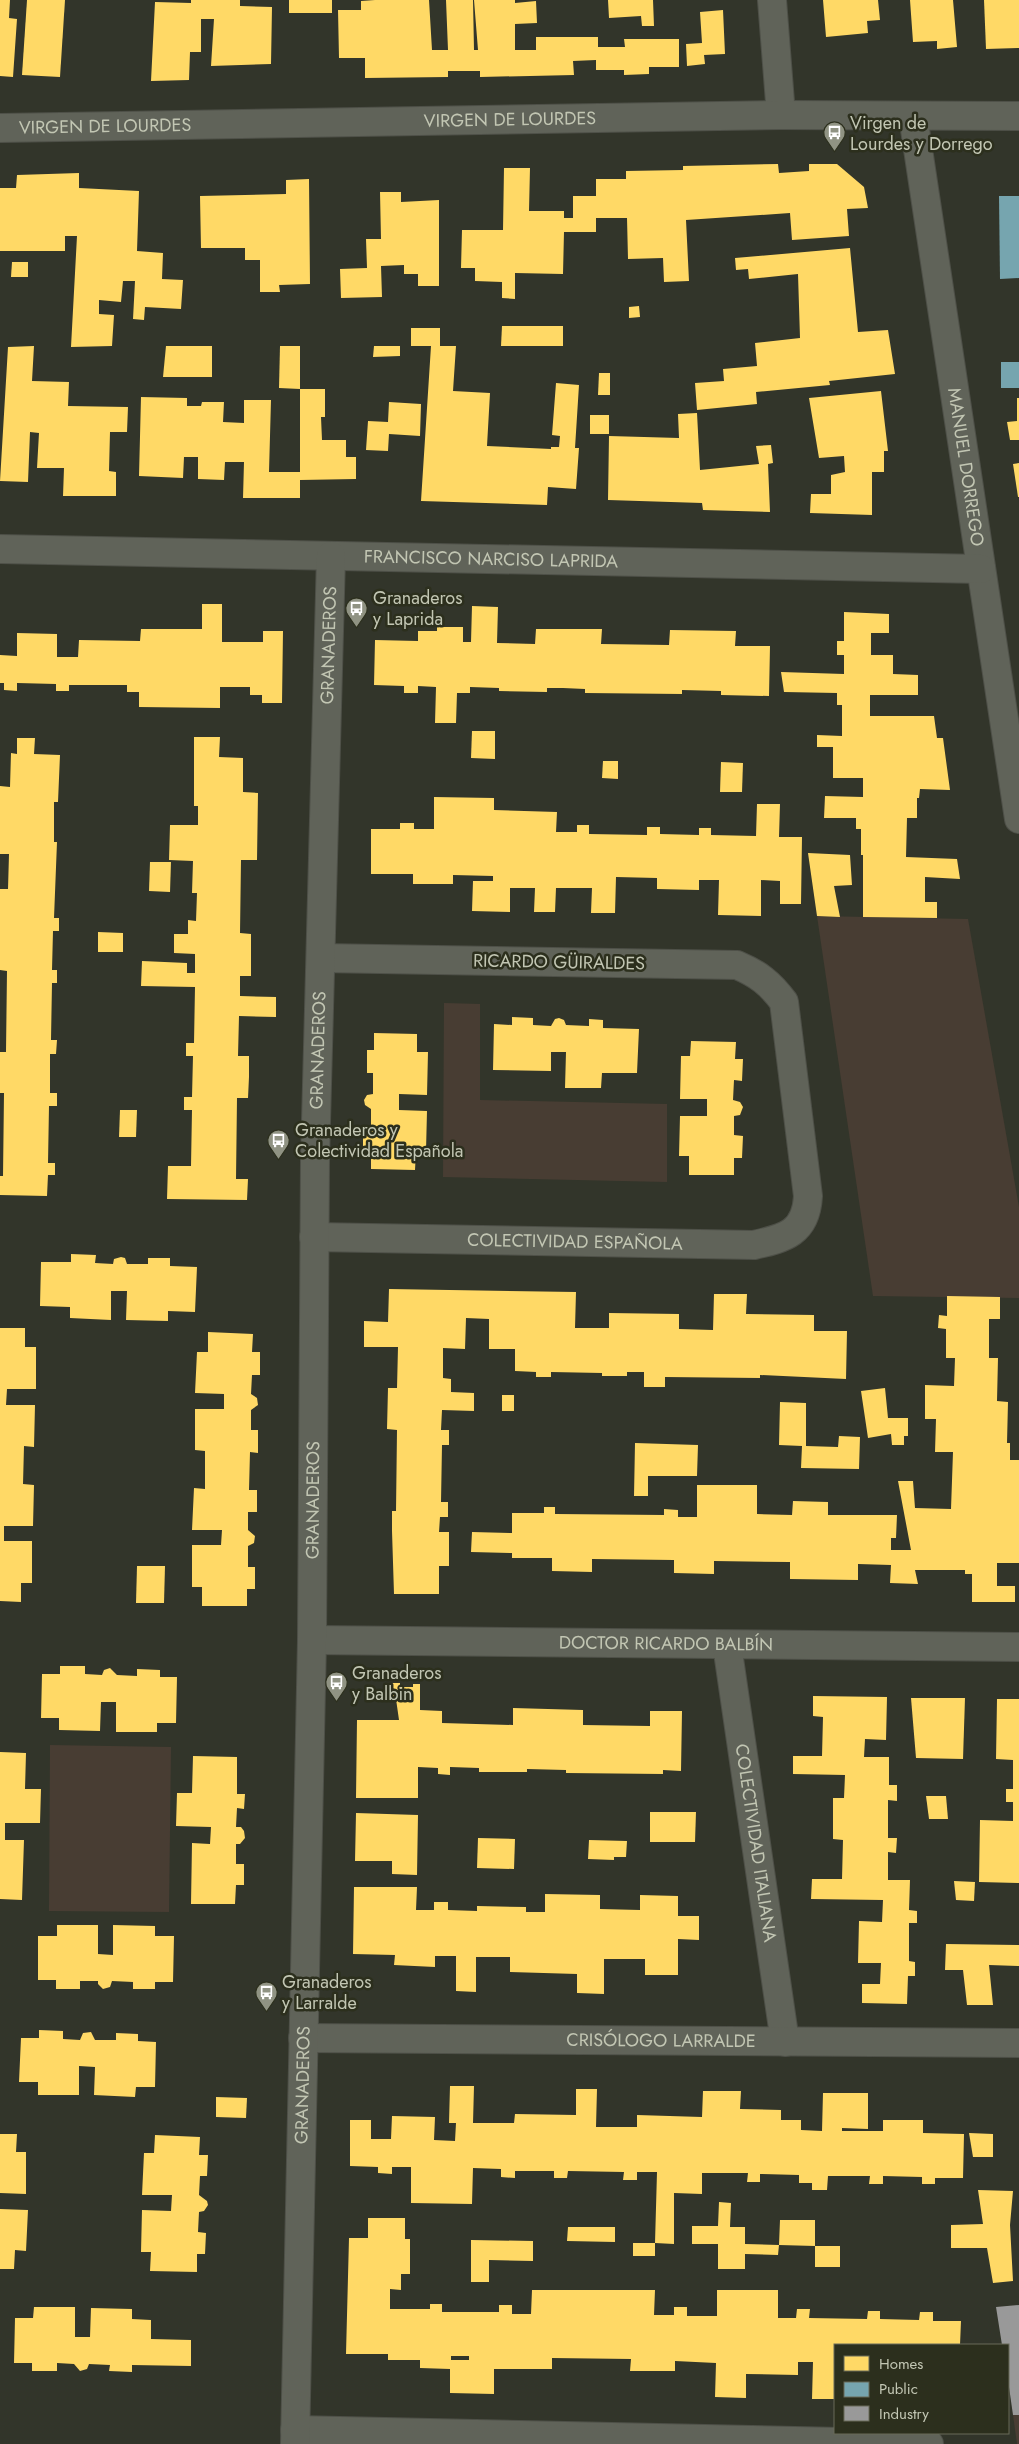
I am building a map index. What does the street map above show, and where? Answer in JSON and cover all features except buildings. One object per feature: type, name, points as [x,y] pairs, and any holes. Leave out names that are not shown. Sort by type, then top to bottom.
[{"type":"street","points":[[772,0],[781,116]]},
{"type":"street","name":"VIRGEN DE LOURDES","points":[[0,128],[781,116],[1019,116]]},
{"type":"street","name":"MANUEL DORREGO","points":[[913,116],[981,569],[1013,741],[1019,819]]},
{"type":"street","name":"FRANCISCO NARCISO LAPRIDA","points":[[0,549],[981,569]]},
{"type":"street","name":"GRANADEROS","points":[[295,2437],[302,2038],[312,1640],[314,1237],[331,556]]},
{"type":"street","name":"RICARDO GÜIRALDES","points":[[321,958],[737,965],[757,974],[773,986],[784,1002],[808,1196]]},
{"type":"street","name":"COLECTIVIDAD ESPAÑOLA","points":[[314,1237],[754,1245],[786,1237],[802,1222],[808,1209],[808,1196]]},
{"type":"street","name":"DOCTOR RICARDO BALBÍN","points":[[312,1640],[1019,1647]]},
{"type":"street","name":"COLECTIVIDAD ITALIANA","points":[[727,1645],[785,2042]]},
{"type":"street","name":"CRISÓLOGO LARRALDE","points":[[302,2038],[1019,2043]]},
{"type":"street","points":[[295,2437],[929,2444]]},
{"type":"shaded area","points":[[817,916],[968,919],[1019,1207],[1019,1298],[873,1296]]},
{"type":"shaded area","points":[[444,1003],[480,1004],[480,1100],[667,1104],[667,1182],[443,1177]]},
{"type":"shaded area","points":[[50,1745],[171,1747],[169,1912],[49,1911]]},
{"type":"shaded area","points":[[1013,2415],[1019,2415],[1019,2444],[1017,2444]]},
{"type":"place","name":"Virgen de Lourdes y Dorrego","points":[[834,152]]},
{"type":"place","name":"Granaderos y Laprida","points":[[357,627]]},
{"type":"place","name":"Granaderos y Colectividad Española","points":[[279,1159]]},
{"type":"place","name":"Granaderos y Balbin","points":[[336,1702]]},
{"type":"place","name":"Granaderos y Larralde","points":[[266,2011]]}]
